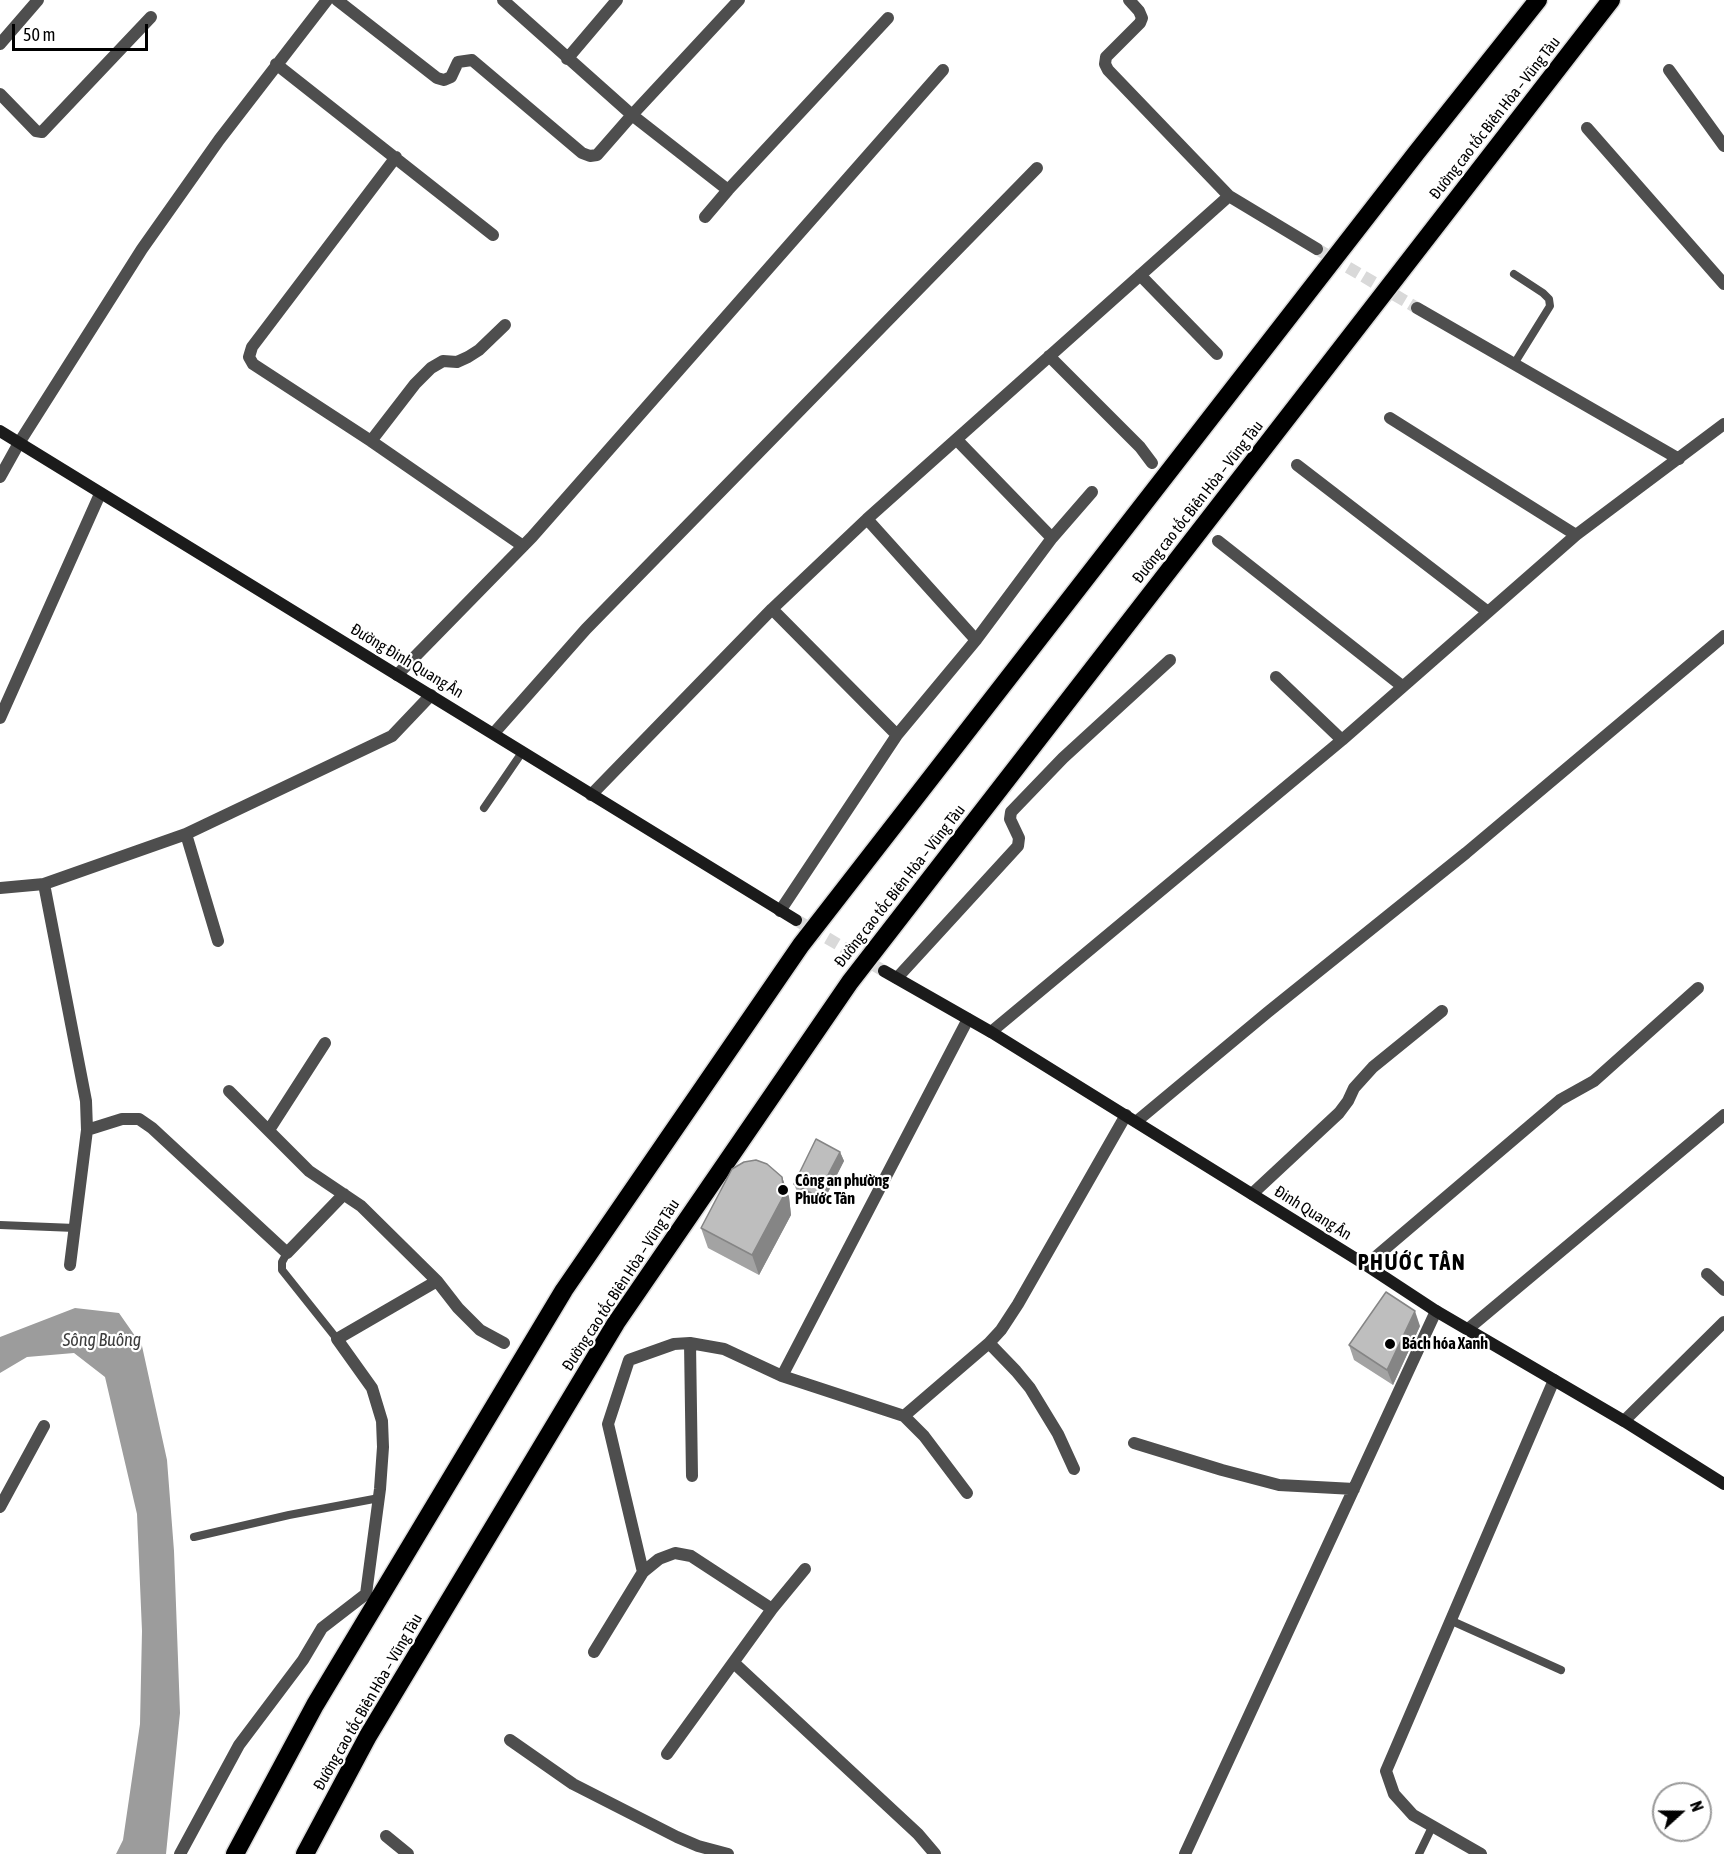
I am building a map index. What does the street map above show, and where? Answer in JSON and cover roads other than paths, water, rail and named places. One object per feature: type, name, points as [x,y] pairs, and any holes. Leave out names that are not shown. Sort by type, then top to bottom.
[{"type":"highway","points":[[235,1854],[315,1705],[564,1290],[801,945],[1417,152],[1538,0]]},
{"type":"highway","name":"Đường cao tốc Biên Hòa – Vũng Tàu","points":[[305,1854],[368,1736],[616,1323],[850,982],[1611,0]]},
{"type":"street","points":[[0,44],[38,0]]},
{"type":"street","points":[[0,477],[19,443],[142,249],[219,140],[327,0]]},
{"type":"street","points":[[338,0],[437,78],[444,80],[451,77],[458,62],[472,60],[582,153],[590,156],[597,155],[739,0]]},
{"type":"street","points":[[503,0],[632,116],[728,190]]},
{"type":"street","points":[[567,59],[617,0]]},
{"type":"street","points":[[1129,0],[1142,18],[1140,23],[1106,57],[1105,64],[1108,70],[1229,196],[1317,249]]},
{"type":"street","points":[[0,94],[36,131],[42,132],[151,17]]},
{"type":"street","points":[[705,217],[888,18]]},
{"type":"street","points":[[276,64],[493,235]]},
{"type":"street","points":[[397,675],[523,546],[943,70]]},
{"type":"street","points":[[1669,70],[1724,146]]},
{"type":"street","points":[[1587,128],[1724,284]]},
{"type":"street","points":[[396,157],[252,347],[249,357],[253,364],[371,441],[523,546]]},
{"type":"street","points":[[494,733],[586,629],[1037,168]]},
{"type":"street","points":[[591,795],[772,609],[867,519],[1229,196]]},
{"type":"street","points":[[1140,275],[1217,354]]},
{"type":"street","points":[[1417,308],[1679,459]]},
{"type":"street","points":[[371,441],[415,384],[431,368],[443,361],[457,362],[468,357],[479,350],[505,325]]},
{"type":"street","points":[[1048,356],[1140,447],[1152,463]]},
{"type":"street","points":[[1390,418],[1576,535]]},
{"type":"street","points":[[991,1032],[1342,740],[1576,535],[1724,424]]},
{"type":"street","name":"Đường Đinh Quang Ân","points":[[0,431],[796,920]]},
{"type":"street","points":[[957,440],[1052,538]]},
{"type":"street","points":[[1297,465],[1488,612]]},
{"type":"street","points":[[780,911],[897,735],[976,640],[1052,538],[1092,492]]},
{"type":"street","points":[[0,718],[100,494]]},
{"type":"street","points":[[867,519],[976,640]]},
{"type":"street","points":[[1218,541],[1402,686]]},
{"type":"street","points":[[772,609],[897,735]]},
{"type":"street","points":[[904,1416],[989,1343],[1018,1304],[1132,1118],[1466,853],[1723,638]]},
{"type":"street","points":[[897,978],[1018,846],[1019,838],[1012,825],[1011,812],[1063,758],[1170,660]]},
{"type":"street","points":[[1276,677],[1342,740]]},
{"type":"street","points":[[0,888],[44,884],[186,834],[392,736],[431,695]]},
{"type":"street","points":[[186,834],[218,941]]},
{"type":"street","points":[[44,884],[86,1101],[87,1130],[70,1265]]},
{"type":"street","name":"Đinh Quang Ân","points":[[884,971],[991,1032],[1132,1118],[1436,1311],[1624,1421],[1724,1484]]},
{"type":"street","points":[[1366,1265],[1560,1100],[1594,1081],[1698,988]]},
{"type":"street","points":[[1252,1194],[1339,1113],[1354,1088],[1373,1067],[1442,1011]]},
{"type":"street","points":[[782,1377],[968,1019]]},
{"type":"street","points":[[268,1130],[325,1044]]},
{"type":"street","points":[[230,1091],[309,1170],[361,1206],[437,1281],[458,1308],[480,1330],[504,1343]]},
{"type":"street","points":[[1468,1329],[1724,1115]]},
{"type":"street","points":[[87,1130],[122,1119],[139,1119],[152,1128],[287,1253],[344,1194]]},
{"type":"street","points":[[1707,1274],[1724,1290]]},
{"type":"street","points":[[180,1854],[239,1745],[303,1660],[322,1628],[366,1594],[379,1498],[383,1448],[382,1421],[372,1388],[337,1339],[437,1281]]},
{"type":"street","points":[[1185,1854],[1436,1311]]},
{"type":"street","points":[[1624,1421],[1724,1322]]},
{"type":"street","points":[[690,1343],[692,1476]]},
{"type":"street","points":[[643,1572],[608,1424],[629,1360],[674,1344],[690,1343],[724,1349],[782,1377],[904,1416],[924,1436],[967,1493]]},
{"type":"street","points":[[989,1343],[1030,1388],[1058,1434],[1074,1469]]},
{"type":"street","points":[[1481,1854],[1413,1815],[1394,1794],[1386,1771],[1554,1380]]},
{"type":"street","points":[[0,1507],[44,1426]]},
{"type":"street","points":[[1134,1443],[1279,1485],[1353,1489]]},
{"type":"street","points":[[594,1652],[643,1572],[658,1560],[675,1553],[691,1556],[772,1609]]},
{"type":"street","points":[[668,1754],[772,1609],[805,1569]]},
{"type":"street","points":[[734,1663],[918,1834],[935,1854]]},
{"type":"street","points":[[510,1740],[573,1784],[695,1850],[728,1854]]},
{"type":"street","points":[[386,1836],[408,1854]]},
{"type":"lane","points":[[1514,274],[1543,293],[1549,299],[1550,306],[1514,364]]},
{"type":"lane","points":[[484,808],[523,751]]},
{"type":"lane","points":[[0,1225],[75,1228]]},
{"type":"lane","points":[[287,1253],[282,1262],[282,1270],[337,1339]]},
{"type":"lane","points":[[194,1537],[289,1515],[379,1498]]},
{"type":"lane","points":[[1452,1621],[1562,1670]]},
{"type":"lane","points":[[1419,1854],[1432,1827]]},
{"type":"water","name":"Sông Buông","points":[[75,1308],[119,1313],[142,1346],[167,1460],[174,1551],[180,1713],[166,1854],[116,1854],[123,1840],[140,1724],[142,1631],[137,1514],[105,1377],[74,1353],[27,1357],[0,1373],[0,1337]]},
{"type":"tunnel","points":[[1317,249],[1417,308]]},
{"type":"tunnel","points":[[796,920],[884,971]]},
{"type":"place","name":"Công an phường Phước Tân","points":[[783,1190]]},
{"type":"place","name":"Bách hóa Xanh","points":[[1390,1344]]},
{"type":"district","name":"PHƯỚC TÂN","points":[[1412,1263]]}]
